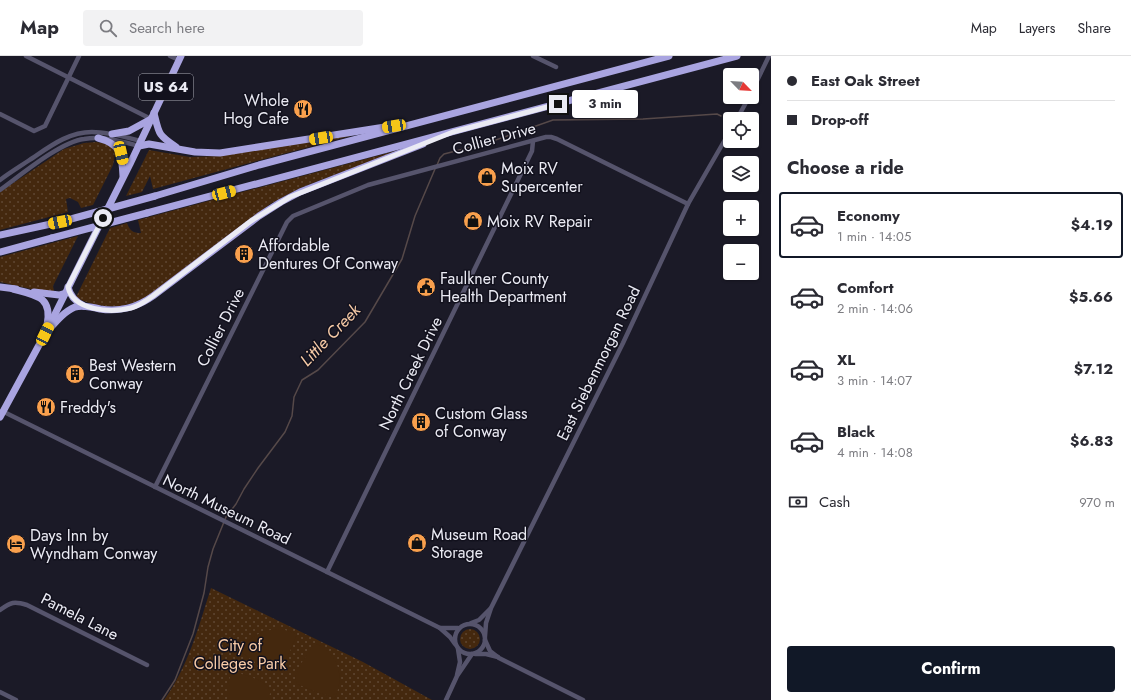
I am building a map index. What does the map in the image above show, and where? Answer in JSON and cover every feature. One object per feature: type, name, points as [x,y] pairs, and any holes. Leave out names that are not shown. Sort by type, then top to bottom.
[{"type":"highway","points":[[0,235],[60,222],[259,165],[669,56]]},
{"type":"highway","points":[[0,252],[737,56]]},
{"type":"highway","name":"US 64","points":[[1,413],[45,334],[140,143],[180,58]]},
{"type":"highway","points":[[112,134],[129,131],[153,116],[160,135],[180,150]]},
{"type":"highway","points":[[140,143],[204,153],[229,152],[423,122]]},
{"type":"highway","points":[[45,334],[65,314],[77,307],[85,306],[116,310],[139,305],[259,216],[286,199],[453,132]]},
{"type":"highway","points":[[98,138],[106,140],[118,148],[123,162],[123,177]]},
{"type":"highway","points":[[0,287],[54,295],[59,295],[67,290],[74,299],[85,306]]},
{"type":"highway","points":[[13,289],[36,295],[45,302],[48,307],[48,317],[45,334]]},
{"type":"street","points":[[26,56],[69,78],[153,116]]},
{"type":"street","points":[[0,114],[34,131],[45,126],[79,56]]},
{"type":"street","points":[[170,56],[180,58]]},
{"type":"street","points":[[533,56],[556,68]]},
{"type":"street","points":[[759,77],[769,56]]},
{"type":"street","points":[[0,180],[64,138],[85,132],[112,134],[140,143]]},
{"type":"street","name":"Collier Drive","points":[[155,487],[290,217],[368,185],[546,137],[557,139],[688,204]]},
{"type":"street","points":[[0,190],[64,146],[78,140],[109,138],[140,143]]},
{"type":"street","name":"North Creek Drive","points":[[327,572],[532,151],[533,141]]},
{"type":"street","name":"East Siebenmorgan Road","points":[[485,638],[486,623],[491,608],[623,343],[688,204],[723,143]]},
{"type":"street","name":"North Museum Road","points":[[1,413],[155,487],[440,628],[455,644]]},
{"type":"street","name":"Pamela Lane","points":[[0,610],[12,602],[27,604],[147,665]]},
{"type":"street","name":"East Siebenmorgan Road","points":[[468,624],[479,620],[491,608]]},
{"type":"street","points":[[457,676],[460,662],[454,636],[458,628],[468,624],[477,625],[481,628],[490,651],[499,658]]},
{"type":"street","name":"North Museum Road","points":[[440,628],[458,628]]},
{"type":"street","points":[[446,700],[457,676],[473,654],[482,649],[485,638]]},
{"type":"street","points":[[458,649],[465,654],[486,654],[499,658],[583,700]]},
{"type":"street","points":[[0,692],[16,700]]},
{"type":"green space","points":[[354,135],[153,189],[150,176],[142,192],[126,196],[149,150],[190,157],[221,156]]},
{"type":"green space","points":[[96,142],[107,144],[119,153],[115,155],[113,165],[93,205],[81,208],[78,202],[70,198],[66,199],[68,212],[0,230],[0,192],[64,149],[84,143]]},
{"type":"green space","points":[[399,150],[300,188],[270,204],[143,299],[123,306],[101,306],[76,297],[110,228],[127,223],[132,231],[141,233],[138,220]]},
{"type":"green space","points":[[78,236],[53,286],[53,294],[0,282],[0,257]]},
{"type":"green space","name":"City of Colleges Park","points":[[211,588],[363,662],[432,700],[164,700],[173,687],[192,646]]},
{"type":"green space","points":[[282,629],[297,634],[282,671],[276,672],[259,665],[241,652],[249,641],[258,634],[269,630]]},
{"type":"green space","points":[[470,629],[477,632],[480,639],[477,646],[470,649],[463,646],[460,639],[463,632]]},
{"type":"green space","points":[[315,643],[329,653],[337,666],[339,681],[335,698],[297,684],[295,677],[302,662]]},
{"type":"green space","points":[[232,671],[254,678],[264,684],[271,692],[267,700],[228,700],[228,684]]},
{"type":"waterway","name":"Little Creek","points":[[437,165],[440,158],[444,154],[487,143],[553,120],[643,119],[717,114],[721,116]]},
{"type":"waterway","name":"Little Creek","points":[[162,700],[175,680],[193,634],[204,593],[208,567],[213,549],[226,517],[236,504],[258,468],[285,432],[292,416],[294,397],[302,380],[318,370],[365,322],[402,259],[415,216],[435,169]]},
{"type":"place","name":"Whole Hog Cafe","points":[[303,109]]},
{"type":"place","name":"Moix RV Supercenter","points":[[487,177]]},
{"type":"place","name":"Moix RV Repair","points":[[473,221]]},
{"type":"place","name":"Affordable Dentures Of Conway","points":[[244,254]]},
{"type":"place","name":"Faulkner County Health Department","points":[[426,287]]},
{"type":"place","name":"Best Western Conway","points":[[75,374]]},
{"type":"place","name":"Freddy's","points":[[46,407]]},
{"type":"place","name":"Custom Glass of Conway","points":[[421,422]]},
{"type":"place","name":"Museum Road Storage","points":[[417,543]]},
{"type":"place","name":"Days Inn by Wyndham Conway","points":[[16,544]]},
{"type":"route","points":[[103,218],[68,287],[74,299],[85,306],[111,310],[131,308],[147,301],[251,221],[300,192],[453,132],[558,104]]}]
